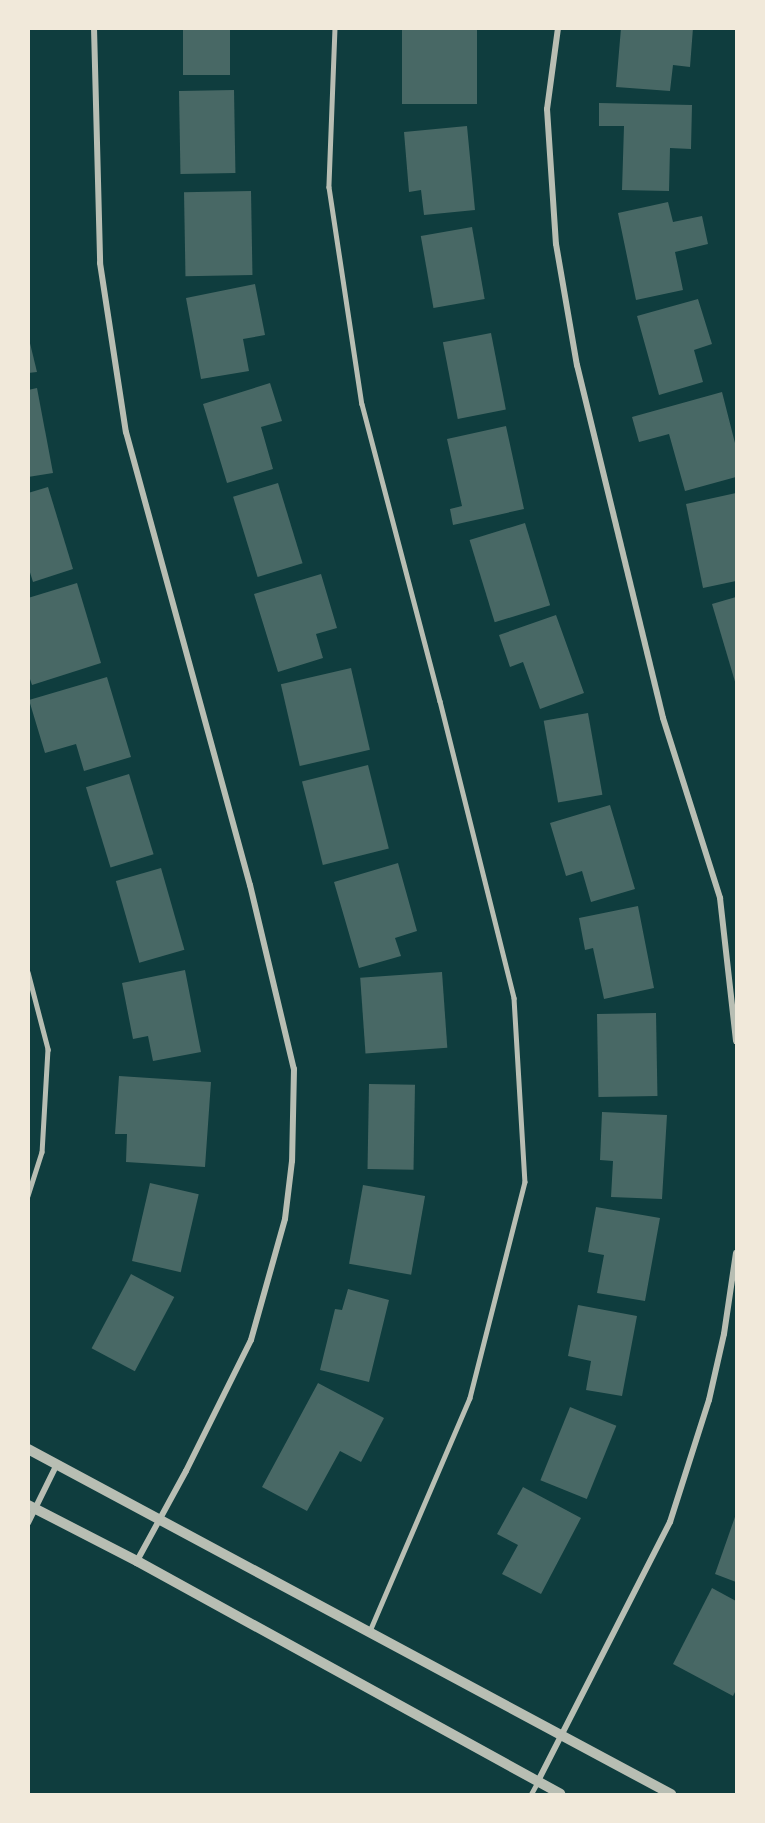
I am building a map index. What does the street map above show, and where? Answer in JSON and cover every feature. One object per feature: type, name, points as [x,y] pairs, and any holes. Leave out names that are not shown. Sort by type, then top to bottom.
[{"type":"street","points":[[94,28],[100,263],[126,432],[250,885],[294,1069],[292,1161],[285,1220],[251,1340],[186,1471],[136,1561]]},
{"type":"street","points":[[558,28],[547,109],[556,244],[577,366],[663,718],[720,898],[736,1041]]},
{"type":"street","points":[[537,1783],[670,1521],[709,1400],[724,1334],[736,1253]]},
{"type":"street","points":[[28,1449],[671,1794]]},
{"type":"street","points":[[28,1522],[32,1506],[57,1464]]},
{"type":"street","points":[[32,1506],[560,1794]]},
{"type":"lane","points":[[334,28],[329,188],[362,404],[446,724],[514,998],[525,1182],[470,1398],[369,1634]]},
{"type":"lane","points":[[28,972],[48,1049],[42,1152],[28,1196]]},
{"type":"lane","points":[[531,1794],[537,1783]]},
{"type":"building","points":[[183,28],[230,28],[230,75],[183,75]]},
{"type":"building","points":[[402,28],[477,28],[477,104],[402,104]]},
{"type":"building","points":[[621,28],[693,28],[690,67],[673,65],[670,91],[616,87]]},
{"type":"building","points":[[234,90],[235,173],[180,174],[179,91]]},
{"type":"building","points":[[599,103],[692,105],[691,149],[670,148],[669,191],[622,190],[624,126],[599,126]]},
{"type":"building","points":[[467,126],[475,210],[424,215],[421,190],[409,192],[404,132]]},
{"type":"building","points":[[251,191],[252,275],[185,276],[184,192]]},
{"type":"building","points":[[668,202],[673,222],[702,216],[708,244],[675,252],[683,290],[636,300],[618,213]]},
{"type":"building","points":[[472,227],[485,299],[433,308],[421,236]]},
{"type":"building","points":[[255,284],[265,335],[243,339],[249,371],[201,379],[186,298]]},
{"type":"building","points":[[698,299],[712,344],[694,350],[703,382],[659,395],[637,316]]},
{"type":"building","points":[[491,333],[506,410],[458,419],[443,342]]},
{"type":"building","points":[[28,335],[37,372],[28,373]]},
{"type":"building","points":[[270,383],[282,421],[261,427],[273,469],[227,483],[203,404]]},
{"type":"building","points":[[37,388],[53,473],[28,477],[28,390]]},
{"type":"building","points":[[722,392],[736,447],[736,477],[685,491],[669,434],[639,442],[632,417]]},
{"type":"building","points":[[506,426],[524,509],[453,525],[450,509],[462,506],[447,439]]},
{"type":"building","points":[[278,483],[303,563],[258,577],[233,497]]},
{"type":"building","points":[[48,487],[73,569],[33,582],[28,566],[28,493]]},
{"type":"building","points":[[736,493],[736,581],[703,588],[686,504]]},
{"type":"building","points":[[525,523],[550,605],[495,622],[470,540]]},
{"type":"building","points":[[321,574],[337,628],[316,634],[323,658],[278,672],[254,594]]},
{"type":"building","points":[[77,583],[101,663],[32,685],[28,673],[28,598]]},
{"type":"building","points":[[736,597],[736,685],[712,604]]},
{"type":"building","points":[[556,615],[584,693],[540,709],[523,662],[510,667],[499,635]]},
{"type":"building","points":[[351,668],[370,750],[300,766],[281,684]]},
{"type":"building","points":[[107,677],[131,757],[84,771],[76,744],[45,753],[29,700]]},
{"type":"building","points":[[588,713],[602,795],[558,803],[544,721]]},
{"type":"building","points":[[368,765],[389,848],[323,865],[302,781]]},
{"type":"building","points":[[129,774],[154,854],[111,867],[86,787]]},
{"type":"building","points":[[610,805],[635,889],[591,902],[582,871],[566,876],[550,823]]},
{"type":"building","points":[[398,863],[417,931],[395,938],[401,956],[359,968],[334,882]]},
{"type":"building","points":[[161,868],[184,950],[139,963],[116,881]]},
{"type":"building","points":[[638,906],[654,988],[604,999],[593,948],[585,950],[579,918]]},
{"type":"building","points":[[185,970],[201,1052],[153,1061],[148,1036],[133,1039],[122,983]]},
{"type":"building","points":[[442,972],[447,1048],[366,1054],[360,978]]},
{"type":"building","points":[[656,1013],[657,1096],[598,1097],[597,1014]]},
{"type":"building","points":[[119,1076],[211,1082],[205,1167],[126,1162],[127,1134],[115,1134]]},
{"type":"building","points":[[369,1084],[415,1085],[414,1170],[368,1169]]},
{"type":"building","points":[[602,1112],[667,1115],[662,1199],[611,1197],[613,1161],[600,1160]]},
{"type":"building","points":[[150,1183],[199,1194],[181,1272],[132,1261]]},
{"type":"building","points":[[363,1185],[425,1196],[411,1275],[349,1264]]},
{"type":"building","points":[[596,1207],[660,1218],[645,1301],[597,1293],[604,1255],[588,1252]]},
{"type":"building","points":[[131,1274],[174,1297],[135,1371],[92,1348]]},
{"type":"building","points":[[348,1289],[389,1300],[369,1382],[320,1370],[335,1309],[342,1310]]},
{"type":"building","points":[[578,1305],[637,1316],[622,1396],[586,1390],[591,1361],[568,1356]]},
{"type":"building","points":[[318,1383],[384,1418],[361,1462],[340,1451],[307,1511],[262,1487]]},
{"type":"building","points":[[570,1407],[616,1426],[587,1499],[540,1480]]},
{"type":"building","points":[[523,1487],[581,1518],[541,1594],[502,1574],[518,1545],[497,1534]]},
{"type":"building","points":[[736,1514],[736,1582],[715,1574]]},
{"type":"building","points":[[712,1588],[736,1601],[736,1690],[733,1696],[673,1664]]}]
